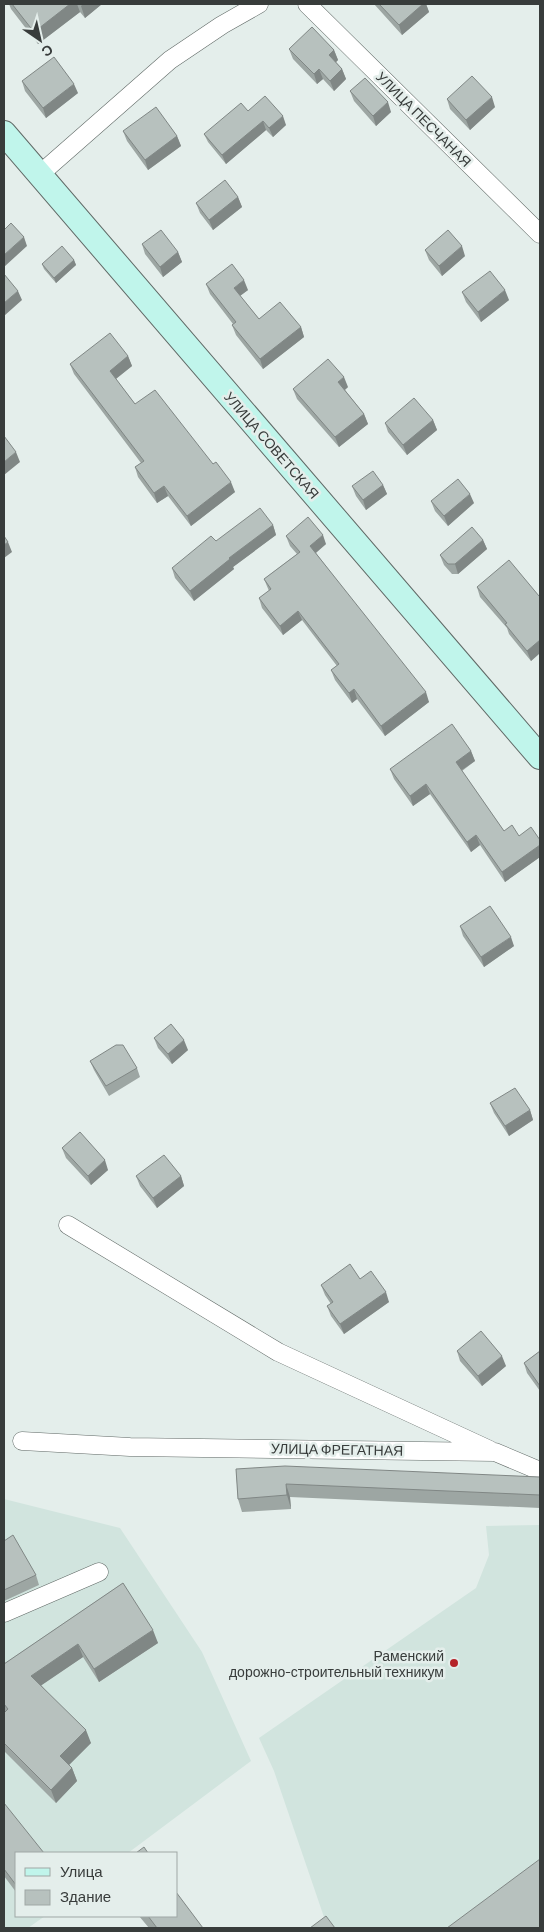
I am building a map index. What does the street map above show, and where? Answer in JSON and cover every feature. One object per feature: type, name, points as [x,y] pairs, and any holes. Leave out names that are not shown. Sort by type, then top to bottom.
[{"type":"street","points":[[39,175],[170,60],[222,25],[259,4]]},
{"type":"street","name":"УЛИЦА ПЕСЧАНАЯ","points":[[307,4],[540,234]]},
{"type":"street","name":"УЛИЦА СОВЕТСКАЯ","points":[[4,133],[540,757]]},
{"type":"street","points":[[68,1225],[278,1352],[496,1452]]},
{"type":"street","name":"УЛИЦА ФРЕГАТНАЯ","points":[[22,1441],[130,1446],[496,1452],[540,1471]]},
{"type":"street","points":[[4,1613],[99,1572]]},
{"type":"shaded area","points":[[4,1499],[120,1528],[202,1652],[251,1761],[129,1852],[15,1852],[15,1917],[44,1917],[28,1928],[4,1928]]},
{"type":"shaded area","name":"Раменский дорожно-строительный техникум","points":[[540,1525],[540,1928],[317,1928],[325,1920],[274,1771],[259,1738],[476,1588],[489,1555],[486,1526]]},
{"type":"building","points":[[12,4],[70,4],[34,32]]},
{"type":"building","points":[[379,4],[423,4],[399,25]]},
{"type":"building","points":[[312,27],[334,50],[329,55],[342,69],[330,81],[319,69],[314,74],[289,49]]},
{"type":"building","points":[[54,57],[74,84],[43,108],[22,81]]},
{"type":"building","points":[[472,76],[492,97],[466,120],[447,99]]},
{"type":"building","points":[[365,78],[388,102],[373,116],[350,91]]},
{"type":"building","points":[[265,96],[283,116],[269,128],[263,121],[222,155],[204,134],[241,103],[248,111]]},
{"type":"building","points":[[156,107],[177,136],[145,160],[123,131]]},
{"type":"building","points":[[225,180],[238,197],[209,220],[196,203]]},
{"type":"building","points":[[11,223],[24,237],[4,255],[4,230]]},
{"type":"building","points":[[161,230],[178,252],[160,267],[142,244]]},
{"type":"building","points":[[448,230],[462,246],[439,266],[425,250]]},
{"type":"building","points":[[62,246],[74,260],[54,278],[42,264]]},
{"type":"building","points":[[232,264],[244,280],[234,288],[259,319],[280,302],[301,327],[260,359],[232,325],[236,322],[206,284]]},
{"type":"building","points":[[490,271],[505,290],[478,312],[462,292]]},
{"type":"building","points":[[4,274],[18,291],[4,303]]},
{"type":"building","points":[[110,333],[128,356],[110,371],[135,404],[155,390],[213,464],[216,462],[231,482],[187,516],[164,486],[154,493],[135,467],[144,461],[70,364]]},
{"type":"building","points":[[328,359],[344,377],[338,382],[364,414],[335,437],[293,389]]},
{"type":"building","points":[[414,398],[433,420],[403,445],[385,423]]},
{"type":"building","points":[[4,436],[16,452],[4,462]]},
{"type":"building","points":[[373,471],[383,485],[363,500],[352,486]]},
{"type":"building","points":[[458,479],[470,494],[444,516],[431,501]]},
{"type":"building","points":[[260,508],[273,525],[229,558],[190,591],[172,568],[211,536],[216,541]]},
{"type":"building","points":[[308,517],[323,535],[310,546],[426,692],[381,726],[354,689],[349,693],[331,670],[339,664],[298,611],[280,626],[259,598],[271,589],[264,579],[300,552],[286,536]]},
{"type":"building","points":[[472,527],[483,540],[455,564],[448,564],[440,555]]},
{"type":"building","points":[[4,536],[8,542],[4,545]]},
{"type":"building","points":[[509,560],[540,595],[540,640],[527,651],[477,587]]},
{"type":"building","points":[[452,724],[471,751],[456,762],[504,831],[512,825],[519,836],[531,827],[540,840],[540,845],[502,872],[476,835],[467,842],[426,784],[410,796],[390,769]]},
{"type":"building","points":[[490,906],[511,937],[481,957],[460,926]]},
{"type":"building","points":[[171,1024],[184,1040],[168,1054],[154,1038]]},
{"type":"building","points":[[116,1045],[123,1045],[137,1068],[106,1086],[90,1061]]},
{"type":"building","points":[[515,1088],[530,1110],[505,1126],[490,1103]]},
{"type":"building","points":[[80,1132],[105,1160],[88,1176],[62,1148]]},
{"type":"building","points":[[164,1155],[181,1176],[153,1198],[136,1176]]},
{"type":"building","points":[[350,1264],[360,1279],[371,1271],[386,1292],[340,1324],[327,1306],[333,1302],[321,1285]]},
{"type":"building","points":[[481,1331],[502,1356],[478,1376],[457,1351]]},
{"type":"building","points":[[540,1351],[540,1386],[524,1363]]},
{"type":"building","points":[[285,1466],[540,1477],[540,1495],[286,1484],[287,1495],[238,1499],[236,1469]]},
{"type":"building","points":[[13,1535],[36,1575],[4,1590],[4,1541]]},
{"type":"building","points":[[123,1583],[153,1630],[94,1669],[78,1644],[31,1676],[86,1730],[60,1756],[72,1768],[51,1790],[4,1743],[4,1713],[8,1709],[4,1704],[4,1664]]},
{"type":"building","points":[[4,1803],[43,1852],[15,1852],[15,1884],[4,1869]]},
{"type":"building","points":[[144,1847],[147,1852],[137,1852]]},
{"type":"building","points":[[540,1859],[540,1928],[447,1928]]},
{"type":"building","points":[[178,1895],[203,1928],[157,1928],[149,1917],[178,1917]]},
{"type":"building","points":[[326,1916],[335,1928],[310,1928]]},
{"type":"place","name":"Раменский дорожно-строительный техникум","points":[[454,1663]]}]
